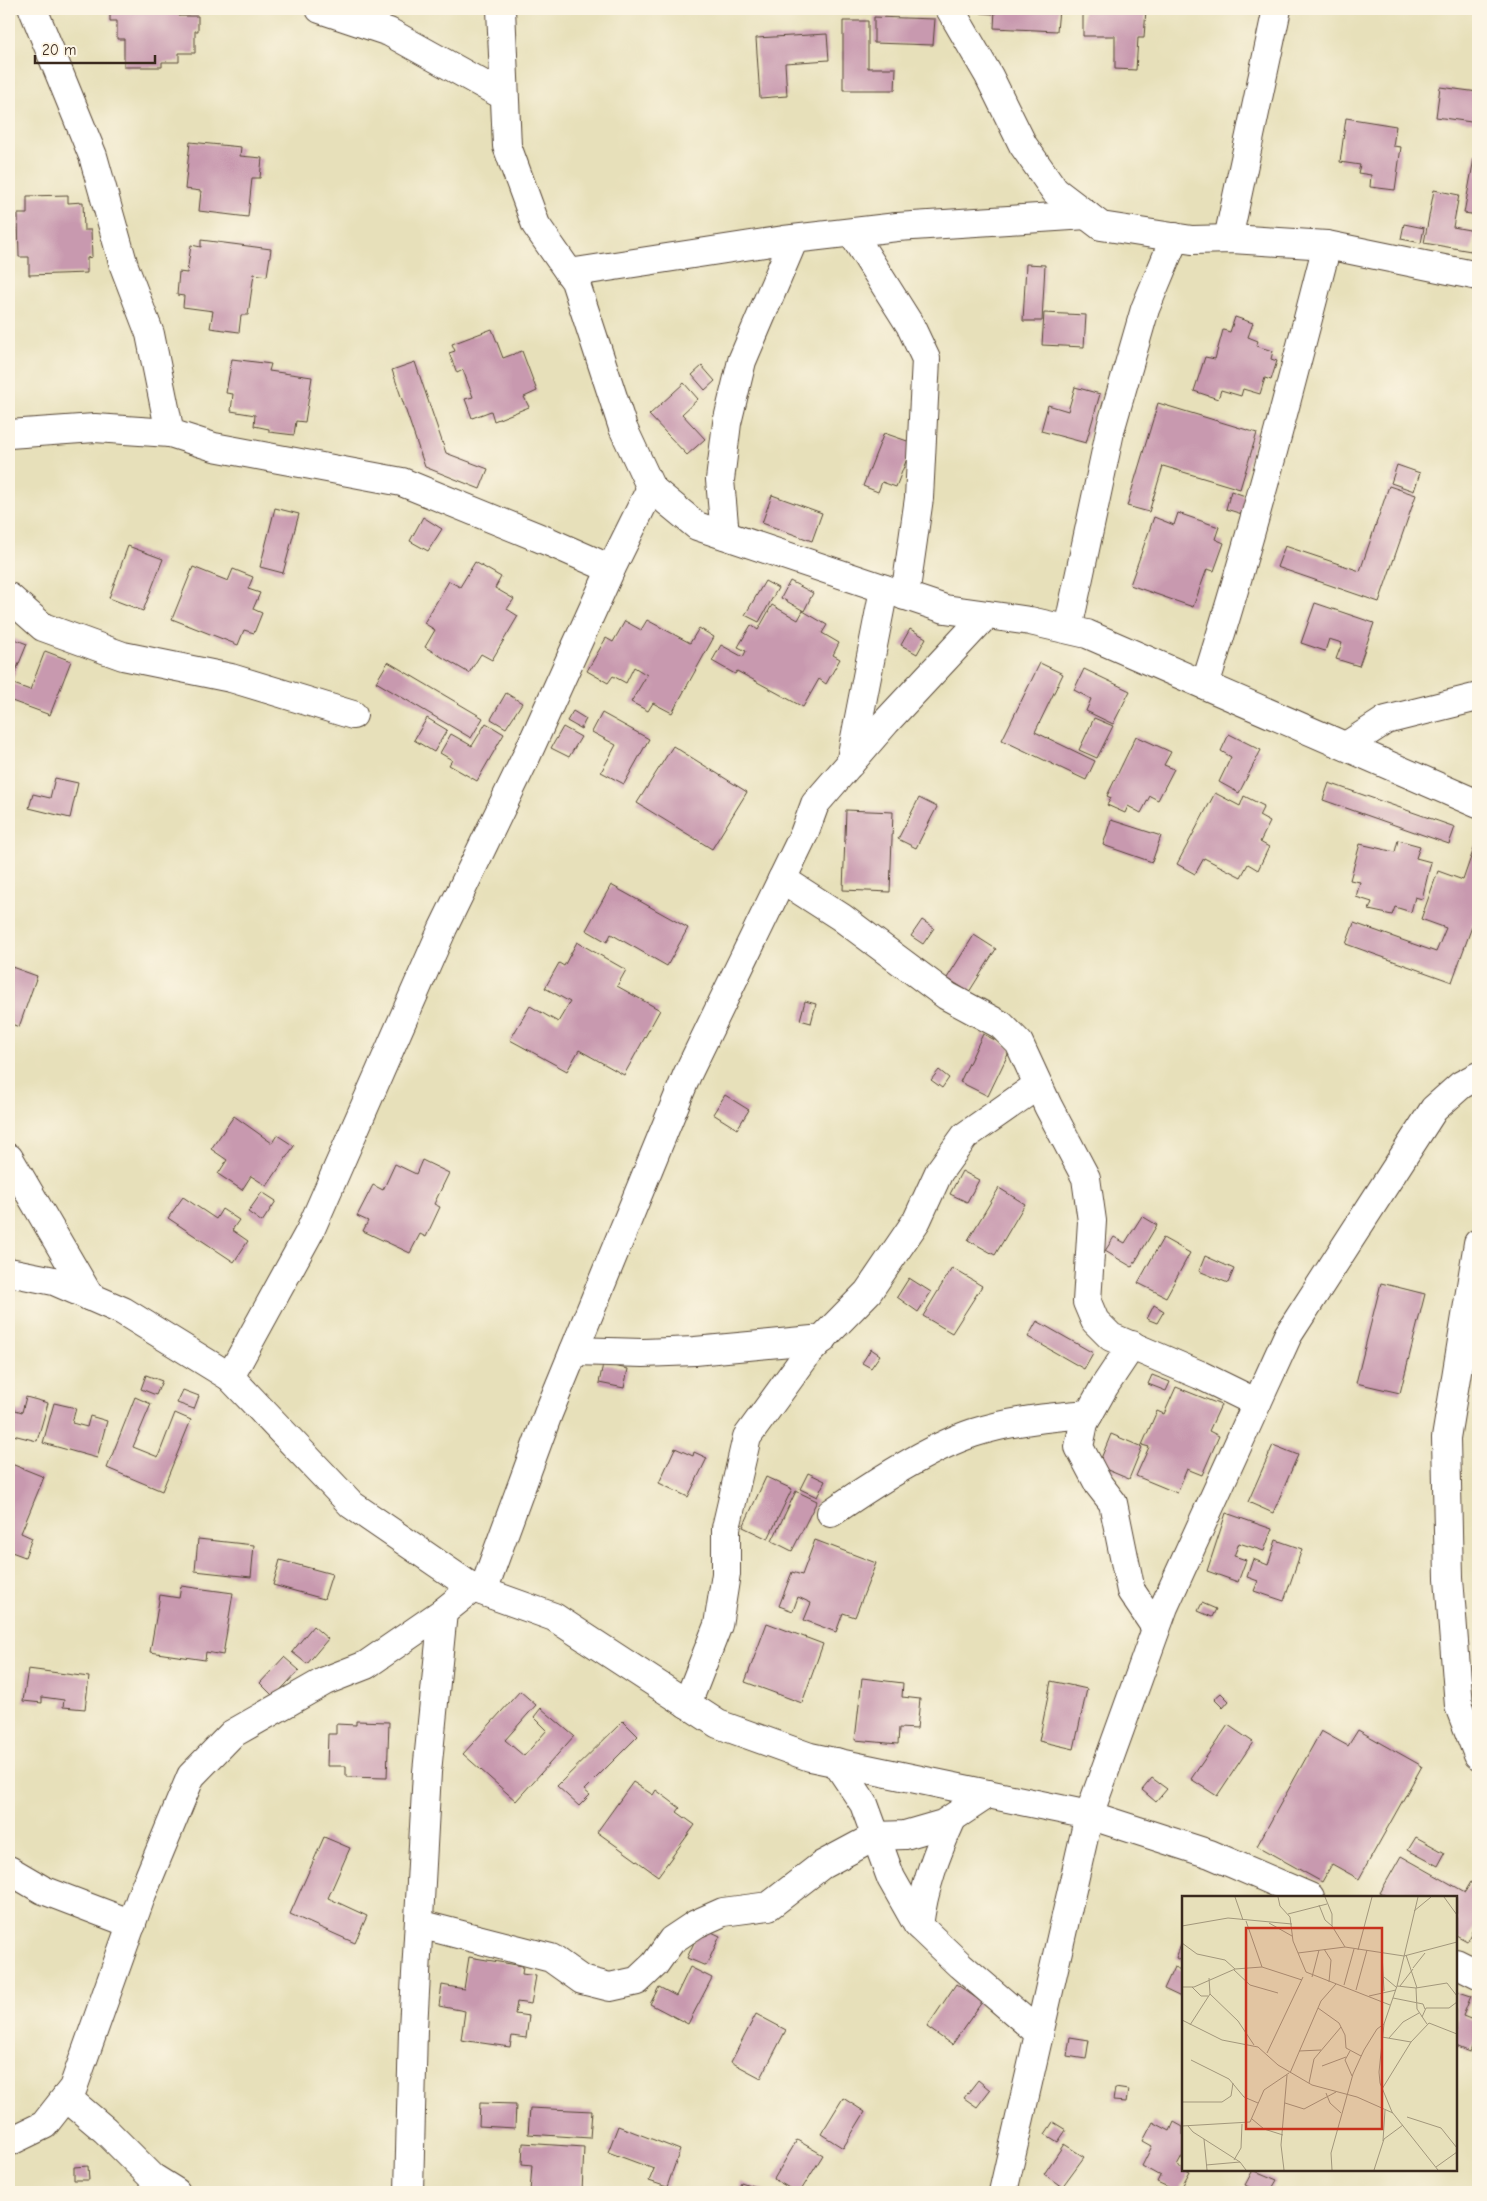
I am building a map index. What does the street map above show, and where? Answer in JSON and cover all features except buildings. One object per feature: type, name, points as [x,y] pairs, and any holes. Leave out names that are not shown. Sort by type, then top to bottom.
[{"type":"street","points":[[33,9],[93,156],[124,266],[150,334],[170,433]]},
{"type":"street","points":[[320,9],[389,32],[504,96]]},
{"type":"street","points":[[501,9],[507,146],[536,225],[574,281],[623,428],[651,488],[697,526],[944,609],[1030,620],[1088,634],[1478,804]]},
{"type":"street","points":[[950,9],[989,76],[1023,145],[1055,191],[1101,226],[1192,240],[1228,240],[1327,246],[1478,276]]},
{"type":"street","points":[[1228,240],[1277,9]]},
{"type":"street","points":[[569,274],[695,253],[852,233],[897,228],[1087,216]]},
{"type":"street","points":[[850,766],[919,498],[926,359],[910,325],[852,233]]},
{"type":"street","points":[[1068,629],[1111,427],[1145,309],[1175,238]]},
{"type":"street","points":[[725,535],[720,480],[730,414],[742,361],[794,240]]},
{"type":"street","points":[[1205,685],[1241,568],[1327,246]]},
{"type":"street","points":[[9,434],[95,428],[170,433],[214,447],[402,482],[611,569]]},
{"type":"street","points":[[230,1377],[310,1231],[443,928],[526,757],[611,569],[651,488]]},
{"type":"street","points":[[9,597],[43,626],[122,656],[231,678],[353,715]]},
{"type":"street","points":[[9,2142],[44,2125],[73,2088],[132,1924],[191,1776],[232,1734],[325,1681],[366,1664],[478,1590],[687,1075],[804,834],[815,804],[850,766],[886,722],[986,615]]},
{"type":"street","points":[[1346,746],[1386,720],[1478,697]]},
{"type":"street","points":[[782,879],[841,917],[947,996],[1001,1025],[1019,1043],[1038,1085],[1086,1178],[1092,1221],[1087,1302],[1095,1321],[1111,1337],[1200,1375],[1257,1403]]},
{"type":"street","points":[[1003,2192],[1089,1815],[1164,1607],[1288,1335],[1434,1109],[1461,1085],[1478,1076]]},
{"type":"street","points":[[687,1704],[718,1625],[726,1574],[726,1528],[747,1437],[808,1353],[868,1292],[917,1220],[939,1172],[965,1136],[1038,1085]]},
{"type":"street","points":[[9,1158],[90,1298]]},
{"type":"street","points":[[1478,1243],[1446,1438],[1449,1578],[1460,1706],[1478,1755]]},
{"type":"street","points":[[9,1272],[54,1282],[123,1312],[230,1377],[352,1505],[478,1590],[554,1617],[718,1724],[810,1757],[1089,1815],[1210,1854],[1308,1896]]},
{"type":"street","points":[[574,1351],[643,1353],[695,1351],[823,1339]]},
{"type":"street","points":[[1132,1345],[1084,1423],[1079,1447],[1099,1485],[1113,1503],[1131,1591],[1156,1628]]},
{"type":"street","points":[[831,1513],[892,1475],[971,1434],[1006,1424],[1035,1419],[1089,1414]]},
{"type":"street","points":[[410,2192],[413,2029],[427,1772],[443,1612]]},
{"type":"street","points":[[836,1762],[864,1804],[891,1878],[919,1926],[960,1965],[1039,2033]]},
{"type":"street","points":[[419,1924],[551,1958],[582,1980],[610,1987],[637,1981],[655,1964],[672,1940],[696,1924],[723,1912],[769,1906],[822,1865],[876,1836],[906,1835],[943,1824],[988,1794]]},
{"type":"street","points":[[919,1926],[923,1896],[936,1854],[952,1819]]},
{"type":"street","points":[[9,1870],[43,1890],[132,1924]]},
{"type":"street","points":[[1457,1964],[1478,1974]]},
{"type":"street","points":[[66,2097],[105,2130],[152,2177],[176,2192]]}]
